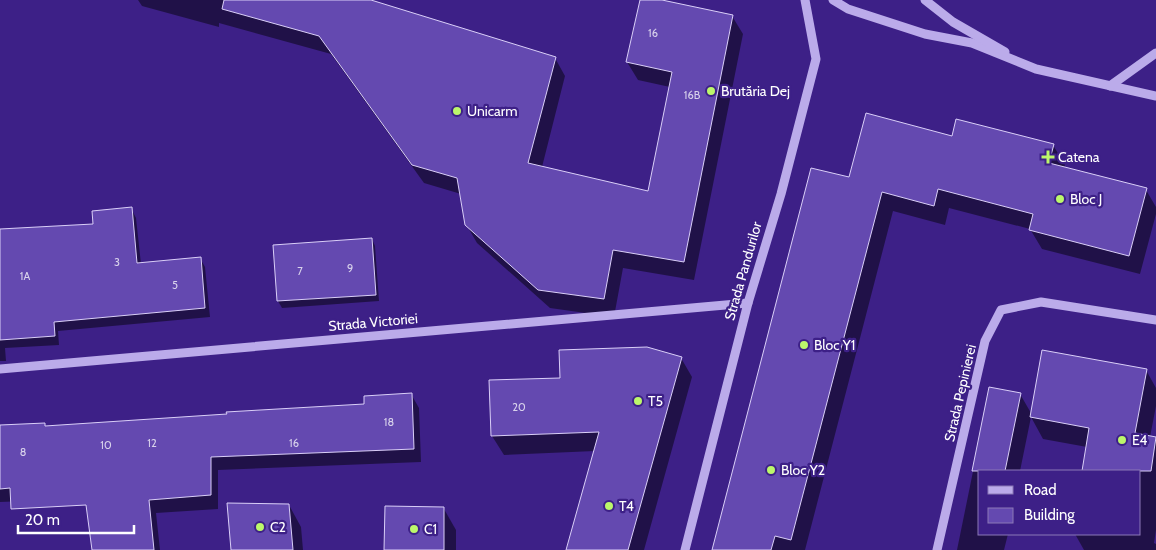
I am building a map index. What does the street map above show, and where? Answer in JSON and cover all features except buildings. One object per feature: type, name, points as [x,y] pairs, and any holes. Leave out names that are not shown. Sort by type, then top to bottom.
[{"type":"street","name":"Strada Pandurilor","points":[[685,550],[748,303],[781,194],[816,59],[805,0]]},
{"type":"street","points":[[833,0],[848,9],[925,34],[972,43],[1036,69],[1156,96]]},
{"type":"street","points":[[925,0],[953,22],[1036,69]]},
{"type":"street","points":[[1110,86],[1156,53]]},
{"type":"street","name":"Strada Pepinierei","points":[[937,550],[986,341],[1001,310],[1041,302],[1156,320]]},
{"type":"street","name":"Strada Victoriei","points":[[0,369],[748,303]]},
{"type":"place","name":"Brutăria Dej","points":[[711,91]]},
{"type":"place","name":"Unicarm","points":[[457,111]]},
{"type":"place","name":"Catena","points":[[1048,157]]},
{"type":"place","name":"Bloc J","points":[[1060,199]]},
{"type":"place","name":"Bloc Y1","points":[[804,345]]},
{"type":"place","name":"T5","points":[[638,401]]},
{"type":"place","name":"E4","points":[[1122,440]]},
{"type":"place","name":"Bloc Y2","points":[[771,470]]},
{"type":"place","name":"T4","points":[[609,506]]},
{"type":"place","name":"C2","points":[[260,527]]},
{"type":"place","name":"C1","points":[[414,529]]}]
